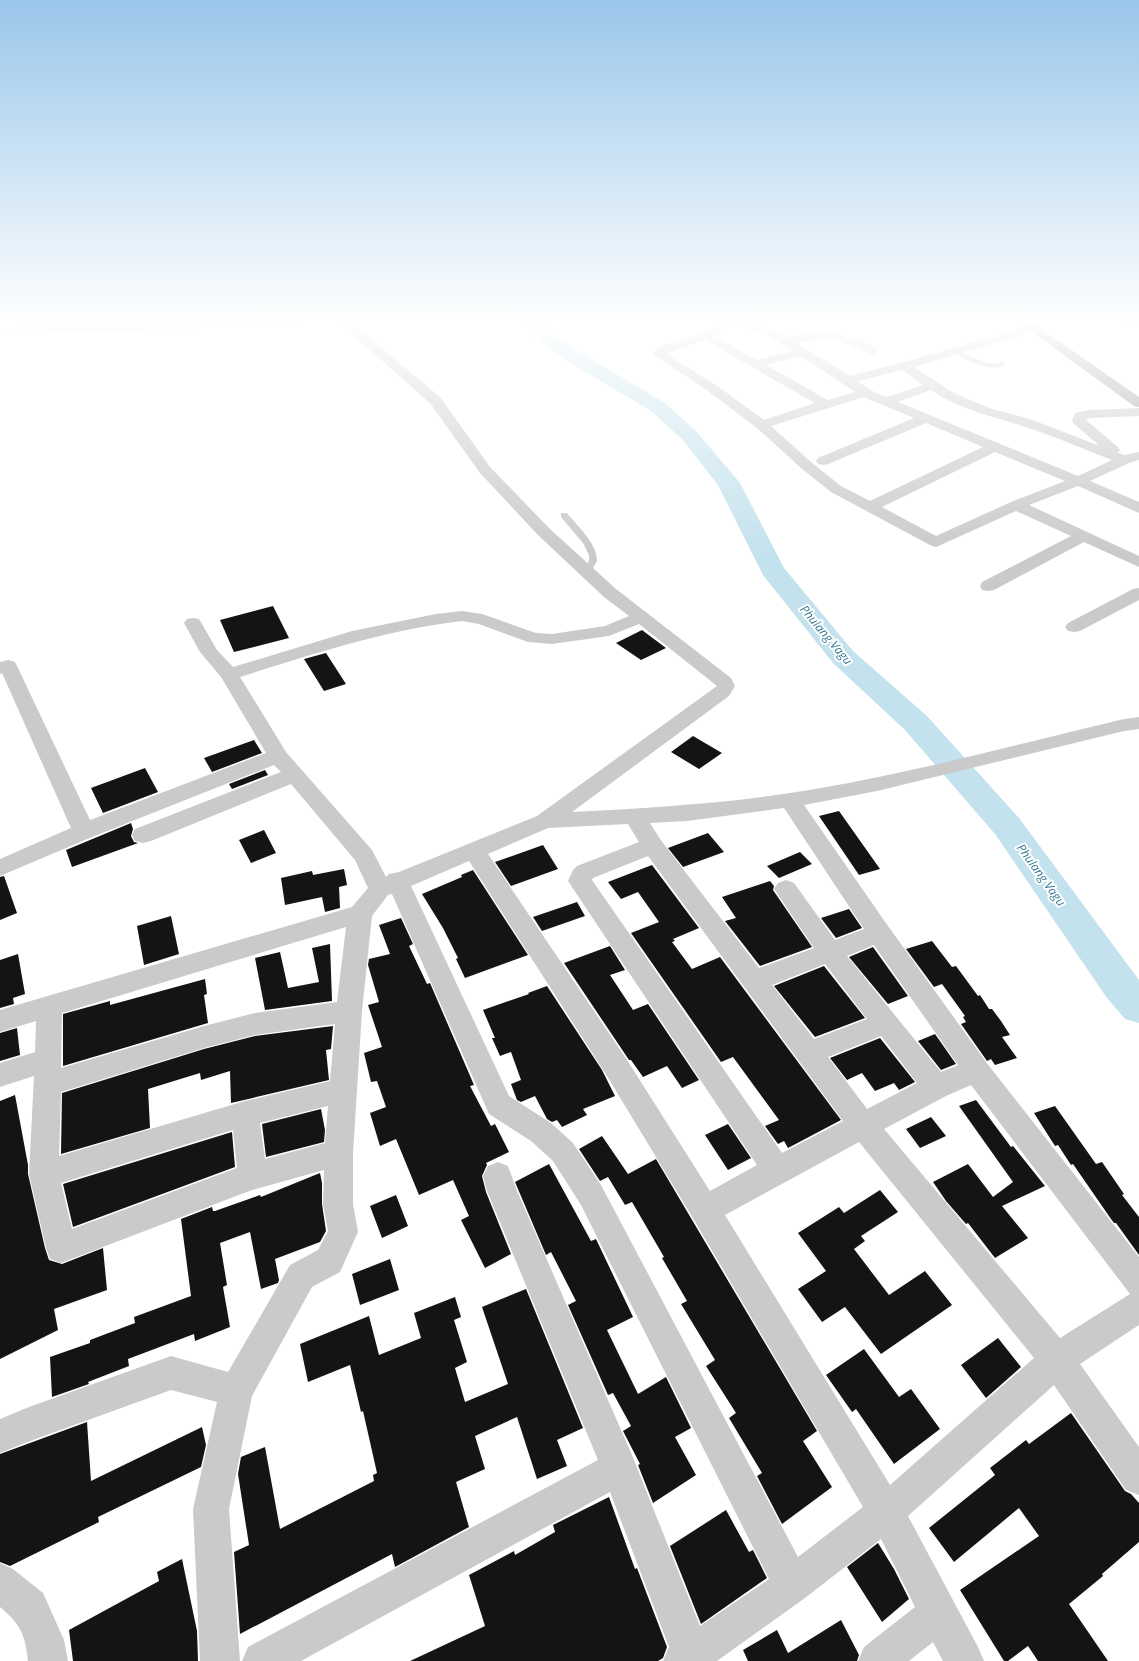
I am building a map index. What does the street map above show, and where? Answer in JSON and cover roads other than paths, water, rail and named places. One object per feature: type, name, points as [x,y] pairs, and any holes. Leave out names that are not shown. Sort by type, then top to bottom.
[{"type":"street","points":[[0,1021],[360,914],[389,884],[474,851],[545,820],[722,692],[726,686],[724,682],[610,593],[544,532],[485,470],[433,399]]},
{"type":"street","points":[[724,399],[762,425],[806,465],[836,489],[936,542],[1016,505],[1078,481],[1124,460],[1139,456]]},
{"type":"street","points":[[816,399],[826,404]]},
{"type":"street","points":[[762,425],[845,399]]},
{"type":"street","points":[[878,399],[996,446],[1139,508]]},
{"type":"street","points":[[886,402],[895,399]]},
{"type":"street","points":[[955,399],[987,412],[1024,422],[1124,460]]},
{"type":"street","points":[[1124,460],[1079,421],[1080,416],[1089,414],[1139,412]]},
{"type":"street","points":[[823,460],[926,418]]},
{"type":"street","points":[[870,507],[996,446]]},
{"type":"street","points":[[1016,505],[1139,562]]},
{"type":"street","points":[[988,586],[1084,536]]},
{"type":"street","points":[[1074,627],[1139,593]]},
{"type":"street","points":[[229,674],[358,636],[436,619],[462,616],[482,619],[534,638],[552,639],[609,631],[641,617]]},
{"type":"street","points":[[193,623],[209,652],[229,674],[278,756],[389,884],[499,1105],[541,1132],[563,1152],[591,1195],[792,1585]]},
{"type":"street","points":[[0,668],[8,666],[84,831]]},
{"type":"street","points":[[545,820],[687,814],[790,800],[877,784],[1124,725],[1139,723]]},
{"type":"street","points":[[2,861],[278,756]]},
{"type":"street","points":[[142,835],[294,775]]},
{"type":"street","points":[[790,800],[879,933],[976,1070],[1139,1282]]},
{"type":"street","points":[[635,817],[652,845],[863,1125],[1057,1360],[1139,1476]]},
{"type":"street","points":[[652,845],[585,872],[581,876],[580,881],[777,1170]]},
{"type":"street","points":[[474,851],[617,1068],[705,1210],[886,1512],[964,1661]]},
{"type":"street","points":[[786,890],[829,951],[936,1087]]},
{"type":"street","points":[[220,1661],[211,1510],[236,1391],[302,1276],[329,1261],[343,1232],[338,1204],[339,1153],[349,1011],[360,914]]},
{"type":"street","points":[[754,980],[879,933]]},
{"type":"street","points":[[49,1006],[44,1174],[61,1248],[252,1176],[339,1153]]},
{"type":"street","points":[[0,1075],[48,1072],[255,1024],[349,1011]]},
{"type":"street","points":[[809,1053],[886,1023]]},
{"type":"street","points":[[705,1210],[777,1170],[936,1087],[976,1070]]},
{"type":"street","points":[[44,1174],[245,1114],[344,1090]]},
{"type":"street","points":[[245,1114],[252,1176]]},
{"type":"street","points":[[498,1176],[502,1191],[619,1468],[687,1658],[792,1585],[886,1512],[1057,1360],[1139,1306]]},
{"type":"street","points":[[0,1436],[29,1424],[171,1373],[236,1391]]},
{"type":"street","points":[[262,1661],[619,1468]]},
{"type":"street","points":[[0,1582],[30,1607],[45,1640],[48,1661]]},
{"type":"street","points":[[878,1661],[939,1614]]},
{"type":"lane","points":[[564,515],[593,554],[593,562],[587,571]]},
{"type":"waterway","name":"Phulang Vagu","points":[[644,399],[658,407],[690,436],[729,483],[772,570],[843,657],[916,723],[1007,826],[1121,987],[1139,1007]]}]
